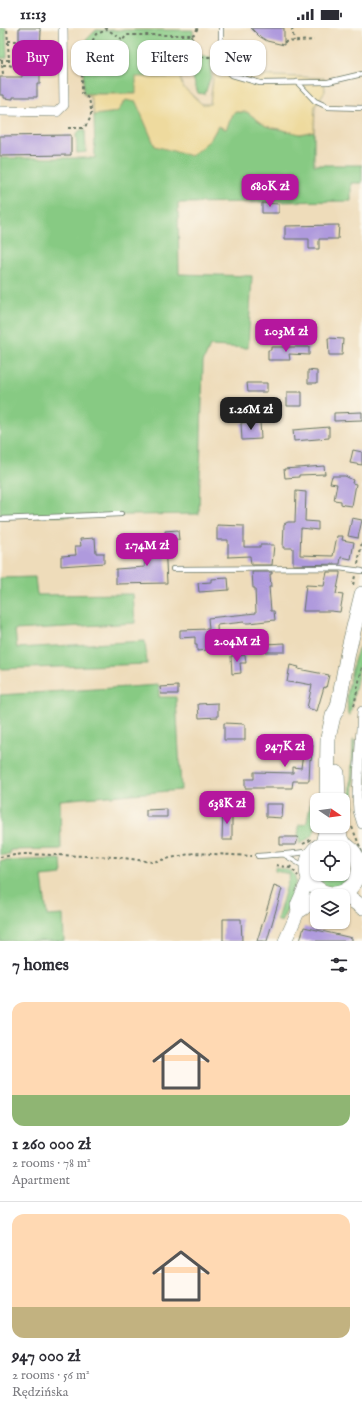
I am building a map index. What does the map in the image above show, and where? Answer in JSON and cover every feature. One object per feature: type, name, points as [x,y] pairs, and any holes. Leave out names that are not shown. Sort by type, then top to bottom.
[{"type":"main road","points":[[327,793],[328,738],[333,716],[338,707],[358,633],[362,594]]},
{"type":"main road","points":[[338,707],[340,717],[337,743],[338,793]]},
{"type":"main road","points":[[285,941],[298,912],[297,905],[308,873],[310,855],[320,839]]},
{"type":"main road","points":[[346,889],[360,885],[358,861],[353,851],[350,849]]},
{"type":"main road","points":[[308,873],[317,889]]},
{"type":"main road","points":[[350,898],[362,907]]},
{"type":"main road","points":[[298,912],[305,909],[310,903]]},
{"type":"street","points":[[0,111],[57,112],[64,105],[63,28]]},
{"type":"street","points":[[362,711],[357,795],[358,811],[362,824]]},
{"type":"lane","points":[[221,28],[221,64],[232,75],[260,83],[328,82],[362,74]]},
{"type":"lane","points":[[298,82],[315,101],[328,106],[362,108]]},
{"type":"lane","points":[[0,520],[121,514]]},
{"type":"lane","points":[[173,569],[339,568],[362,571]]},
{"type":"lane","points":[[258,856],[274,854],[285,855],[320,839]]},
{"type":"lane","points":[[285,855],[308,873]]},
{"type":"path","points":[[8,28],[9,64]]},
{"type":"path","points":[[93,40],[94,36],[102,32],[104,28],[122,39],[127,35],[192,35]]},
{"type":"path","points":[[198,28],[192,35],[192,57],[210,57]]},
{"type":"path","points":[[292,28],[294,41]]},
{"type":"path","points":[[8,40],[12,40]]},
{"type":"path","points":[[284,42],[314,40]]},
{"type":"path","points":[[3,74],[1,60],[9,60]]},
{"type":"path","points":[[2,65],[12,65]]},
{"type":"path","points":[[68,128],[84,128],[90,120],[92,113],[89,99],[82,93],[82,76]]},
{"type":"path","points":[[350,833],[362,852]]},
{"type":"path","points":[[300,845],[309,841],[320,839]]},
{"type":"path","points":[[0,857],[23,854],[117,857],[152,862],[194,853],[258,856]]},
{"type":"path","points":[[276,865],[290,868]]},
{"type":"green space","points":[[0,28],[6,28],[7,58],[0,58]]},
{"type":"green space","points":[[96,30],[193,30],[193,40],[137,40],[137,76],[172,77],[136,94],[83,94],[83,76],[129,76],[129,40],[86,40]]},
{"type":"green space","points":[[202,56],[210,57],[211,76],[205,94],[198,93],[192,76],[202,76]]},
{"type":"green space","points":[[126,100],[136,101],[155,146],[210,140],[218,126],[226,129],[234,112],[247,112],[266,126],[300,134],[314,131],[314,165],[362,165],[362,183],[351,183],[351,201],[178,203],[179,274],[252,276],[248,348],[210,346],[203,362],[199,514],[0,517],[0,158],[95,158],[94,115],[117,112]]},
{"type":"green space","points":[[80,130],[85,130],[86,152],[77,153],[76,135]]},
{"type":"green space","points":[[35,577],[37,595],[133,594],[135,623],[15,630],[17,648],[145,641],[147,664],[0,669],[0,578]]},
{"type":"green space","points":[[362,644],[362,655],[350,715],[348,715],[347,696],[354,660]]},
{"type":"green space","points":[[159,685],[159,697],[176,697],[181,790],[60,800],[61,849],[10,850],[10,855],[0,855],[0,695]]},
{"type":"green space","points":[[353,740],[355,741],[353,808],[350,808]]},
{"type":"green space","points":[[310,806],[310,833],[313,833],[306,840],[299,844],[299,825],[307,822]]},
{"type":"green space","points":[[61,859],[62,875],[42,877],[47,916],[63,915],[64,941],[0,941],[0,861]]},
{"type":"green space","points":[[275,867],[291,871],[295,876],[296,883],[292,890],[293,897],[281,922],[277,920],[290,874],[275,871]]},
{"type":"green space","points":[[320,881],[346,881],[337,887],[330,887]]},
{"type":"sand","points":[[180,76],[182,86],[202,104],[210,104],[213,76],[266,76],[324,78],[325,91],[315,106],[314,131],[300,134],[266,126],[247,112],[234,112],[226,129],[218,126],[210,140],[191,156],[155,146],[136,102],[126,100],[117,112],[94,115],[91,98],[83,94],[136,94],[136,77]]},
{"type":"building","points":[[19,28],[40,28],[41,40],[19,40]]},
{"type":"building","points":[[251,28],[284,28],[284,45],[267,41]]},
{"type":"building","points":[[40,76],[40,84],[37,84],[37,97],[13,97],[13,99],[4,98],[4,95],[0,95],[0,77]]},
{"type":"building","points":[[71,135],[71,155],[0,156],[0,136]]},
{"type":"building","points":[[262,203],[279,204],[279,213],[262,213]]},
{"type":"building","points":[[339,225],[338,239],[319,239],[319,249],[309,249],[309,239],[285,239],[285,226]]},
{"type":"building","points":[[328,338],[343,339],[342,355],[329,355]]},
{"type":"building","points":[[271,347],[309,347],[309,355],[289,354],[290,360],[268,360],[268,350],[271,350]]},
{"type":"building","points":[[308,370],[317,371],[317,383],[308,383]]},
{"type":"building","points":[[247,383],[267,383],[267,392],[248,392]]},
{"type":"building","points":[[287,392],[302,392],[302,406],[287,406]]},
{"type":"building","points":[[362,412],[362,420],[334,421],[334,413]]},
{"type":"building","points":[[260,421],[261,439],[242,440],[241,423]]},
{"type":"building","points":[[329,427],[329,438],[294,441],[293,430]]},
{"type":"building","points":[[353,450],[362,452],[362,465],[350,463]]},
{"type":"building","points":[[324,466],[325,474],[299,475],[299,477],[285,478],[284,469]]},
{"type":"building","points":[[332,476],[345,476],[353,480],[352,483],[356,484],[352,506],[341,504],[341,501],[334,500],[337,484],[330,483]]},
{"type":"building","points":[[296,491],[306,492],[305,521],[318,522],[318,530],[301,528],[300,555],[333,556],[337,536],[343,536],[342,540],[354,542],[351,559],[341,557],[340,564],[293,565],[293,548],[283,548],[284,524],[288,522],[295,522]]},
{"type":"building","points":[[352,518],[362,520],[358,538],[348,536]]},
{"type":"building","points":[[217,525],[244,526],[244,547],[274,545],[272,565],[251,565],[250,556],[228,557],[228,540],[217,540]]},
{"type":"building","points":[[178,530],[179,540],[166,540],[165,531]]},
{"type":"building","points":[[95,538],[96,553],[104,553],[104,563],[61,566],[61,556],[76,555],[75,546],[81,546],[80,539]]},
{"type":"building","points":[[165,542],[167,583],[116,584],[116,569],[145,567],[144,543]]},
{"type":"building","points":[[252,572],[272,572],[272,574],[270,574],[271,587],[269,587],[271,611],[274,611],[275,620],[217,625],[218,649],[197,651],[195,637],[180,638],[180,630],[209,629],[208,618],[256,613],[255,588],[253,588]]},
{"type":"building","points":[[327,572],[340,572],[336,594],[343,595],[340,612],[303,611],[306,585],[324,586]]},
{"type":"building","points":[[228,578],[229,590],[199,592],[198,583],[211,582],[211,579]]},
{"type":"building","points":[[285,643],[285,652],[265,652],[265,644]]},
{"type":"building","points":[[245,655],[246,663],[240,663],[241,673],[232,674],[231,656]]},
{"type":"building","points":[[290,665],[299,667],[298,669],[329,675],[326,688],[324,687],[317,711],[307,708],[312,685],[287,682]]},
{"type":"building","points":[[178,686],[178,694],[161,694],[160,687]]},
{"type":"building","points":[[218,703],[218,717],[199,718],[198,704]]},
{"type":"building","points":[[224,723],[245,724],[245,740],[224,740]]},
{"type":"building","points":[[304,738],[310,739],[310,745],[313,745],[311,760],[310,759],[309,781],[293,781],[292,788],[245,788],[245,779],[254,779],[254,772],[293,773],[293,767],[301,768],[303,753],[271,749],[271,740],[304,744]]},
{"type":"building","points":[[266,804],[283,804],[282,818],[266,817]]},
{"type":"building","points":[[167,809],[167,817],[146,817],[146,810]]},
{"type":"building","points":[[223,809],[232,809],[232,840],[222,840]]},
{"type":"building","points":[[280,837],[298,837],[296,845],[280,845]]},
{"type":"building","points":[[274,886],[282,889],[267,941],[257,941]]},
{"type":"building","points":[[223,919],[241,919],[242,941],[223,941]]},
{"type":"building","points":[[304,927],[352,938],[352,941],[300,941]]}]
